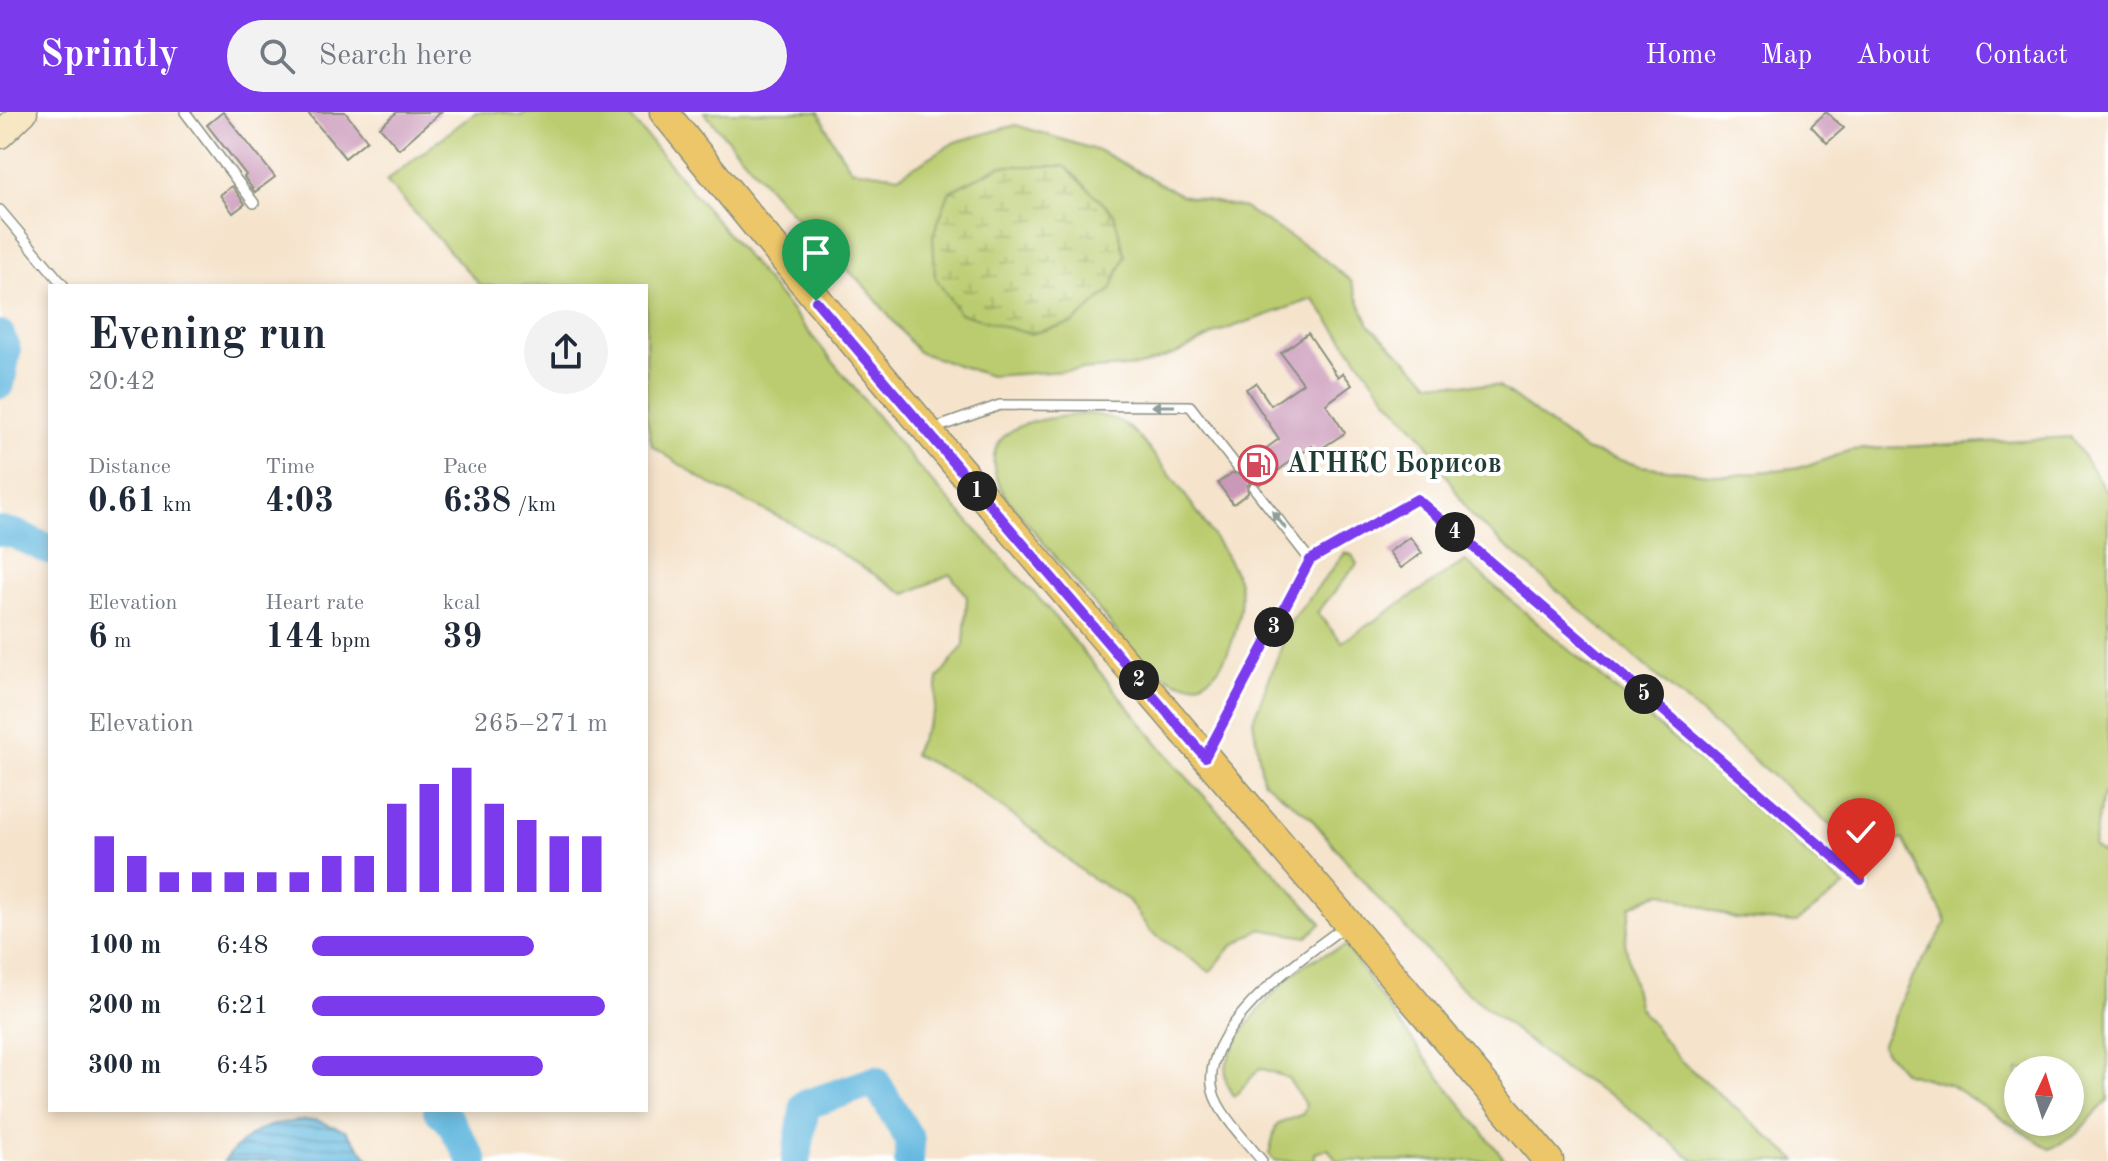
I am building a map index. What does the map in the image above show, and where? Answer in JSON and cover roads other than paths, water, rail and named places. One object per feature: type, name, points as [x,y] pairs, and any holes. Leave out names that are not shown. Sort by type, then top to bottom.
[{"type":"main road","points":[[664,112],[926,431],[1549,1161]]},
{"type":"street","points":[[0,135],[24,112]]},
{"type":"lane","points":[[185,112],[254,203]]},
{"type":"lane","points":[[0,210],[62,284]]},
{"type":"lane","points":[[926,431],[1000,405],[1190,406],[1238,468]]},
{"type":"lane","points":[[1254,488],[1310,560]]},
{"type":"lane","points":[[1205,757],[1310,560],[1417,499],[1861,880]]},
{"type":"lane","points":[[1262,1161],[1219,1105],[1212,1089],[1214,1060],[1231,1028],[1257,997],[1290,966],[1348,924]]},
{"type":"water","points":[[315,1120],[345,1130],[371,1161],[224,1161],[244,1140],[264,1128],[286,1122]]},
{"type":"waterway","points":[[0,335],[6,351],[0,384]]},
{"type":"waterway","points":[[0,531],[15,534],[48,549]]},
{"type":"waterway","points":[[796,1161],[805,1105],[875,1081],[910,1140],[909,1161]]},
{"type":"waterway","points":[[440,1112],[449,1120],[473,1161]]},
{"type":"place","name":"АГНКС Борисов","points":[[1258,465]]}]
